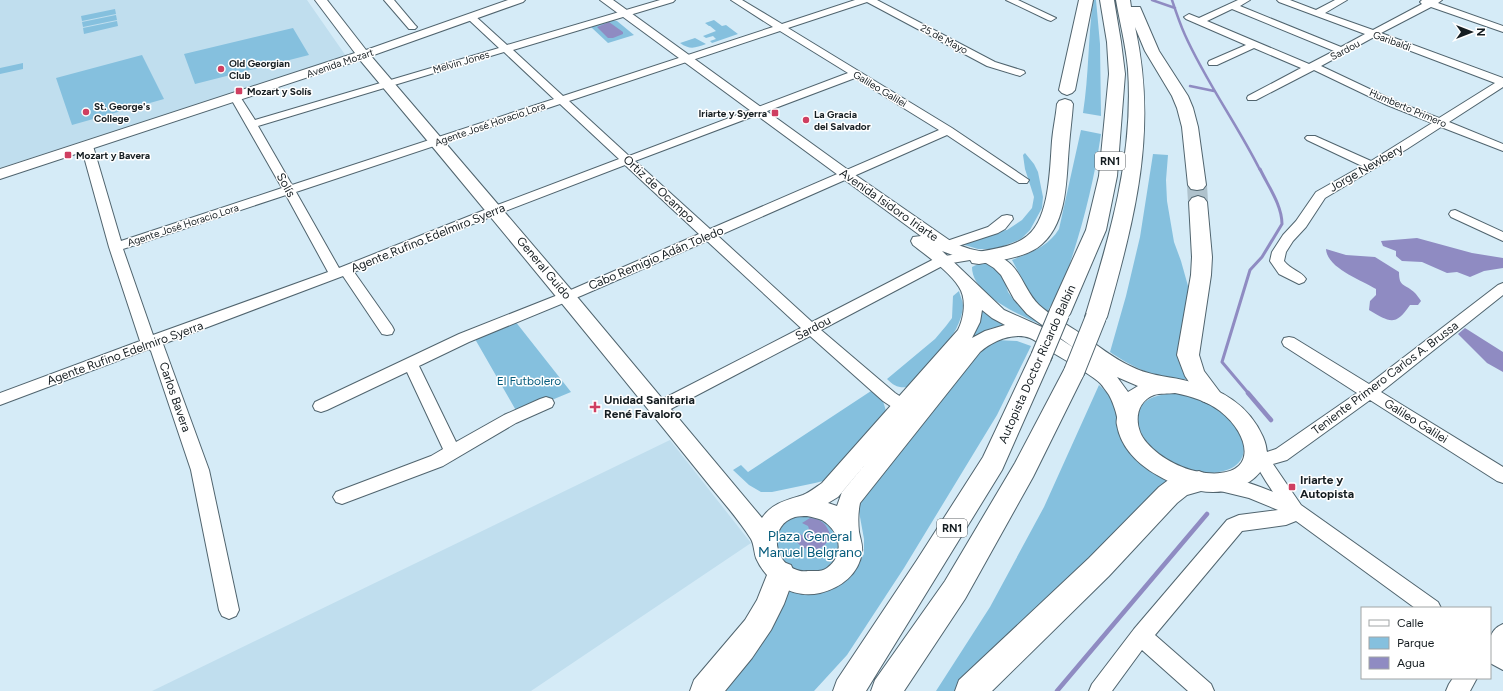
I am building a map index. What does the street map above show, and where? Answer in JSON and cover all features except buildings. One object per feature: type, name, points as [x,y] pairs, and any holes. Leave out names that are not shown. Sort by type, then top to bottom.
[{"type":"highway","points":[[975,257],[1024,246],[1036,239],[1050,216],[1058,182],[1061,136],[1066,97],[1086,0]]},
{"type":"highway","name":"Autopista Doctor Ricardo Balbín","points":[[848,691],[993,463],[1096,230],[1108,176],[1117,74],[1114,42],[1107,0]]},
{"type":"highway","name":"RN1","points":[[886,691],[955,590],[1024,470],[1074,372],[1096,317],[1120,234],[1131,182],[1135,144],[1136,77],[1132,46],[1123,0]]},
{"type":"highway","points":[[1132,0],[1152,51],[1180,96],[1190,127],[1202,257],[1201,275],[1188,355],[1190,366],[1197,380],[1210,395]]},
{"type":"highway","points":[[970,691],[1099,566],[1168,495],[1180,486],[1206,483]]},
{"type":"highway","points":[[705,691],[762,620],[781,574]]},
{"type":"main road","name":"General Guido","points":[[320,0],[363,55],[436,142],[496,210],[567,296],[732,496],[764,538]]},
{"type":"main road","name":"Avenida Mozart","points":[[0,174],[363,55],[519,0]]},
{"type":"main road","name":"Avenida Isidoro Iriarte","points":[[593,0],[620,15],[841,178],[939,248],[983,301],[998,314],[1035,332],[1106,377],[1120,395],[1126,414]]},
{"type":"main road","name":"Avenida Isidoro Iriarte","points":[[606,0],[620,15]]},
{"type":"main road","name":"Avenida Isidoro Iriarte","points":[[939,248],[996,261],[1005,268],[1020,295],[1032,310],[1106,361],[1135,377],[1175,386]]},
{"type":"main road","points":[[975,257],[968,261],[964,266],[973,309],[968,329],[904,407],[830,490],[811,502],[783,512],[774,519],[764,538],[765,551],[771,564],[781,574],[794,581],[808,584],[823,582],[835,576],[845,567],[850,556],[852,543],[848,531],[847,510],[850,499],[973,347],[982,339],[1005,331],[1035,332]]},
{"type":"main road","points":[[1175,386],[1192,389],[1210,395],[1227,405],[1241,418],[1251,432],[1259,453],[1251,469],[1242,477],[1229,482],[1206,483],[1180,477],[1161,468],[1146,456],[1134,442],[1127,428],[1126,414],[1131,402],[1141,392],[1156,387],[1175,386]]},
{"type":"main road","points":[[794,507],[813,507],[831,513],[841,521],[848,531]]},
{"type":"street","points":[[389,0],[412,27]]},
{"type":"street","name":"Melvin Jones","points":[[252,124],[670,0]]},
{"type":"street","name":"Galileo Galilei","points":[[736,0],[948,130],[1023,180]]},
{"type":"street","name":"Agente José Horacio Lora","points":[[116,247],[864,0]]},
{"type":"street","name":"25 de Mayo","points":[[870,0],[991,64],[1020,73]]},
{"type":"street","points":[[1011,0],[1051,18]]},
{"type":"street","points":[[1199,21],[1245,0]]},
{"type":"street","name":"Garibaldi","points":[[1282,0],[1503,82]]},
{"type":"street","points":[[1317,13],[1342,0]]},
{"type":"street","points":[[1418,0],[1433,2],[1503,29]]},
{"type":"street","name":"Sardou","points":[[1252,98],[1433,2]]},
{"type":"street","points":[[1232,6],[1343,51]]},
{"type":"street","name":"Ortiz de Ocampo","points":[[471,17],[811,329],[889,397],[904,407]]},
{"type":"street","name":"Humberto Primero","points":[[1189,17],[1253,45],[1312,67],[1440,123],[1503,148]]},
{"type":"street","points":[[1213,64],[1253,45]]},
{"type":"street","name":"Agente Rufino Edelmiro Syerra","points":[[0,399],[341,272],[496,210],[629,161],[855,74]]},
{"type":"street","name":"Jorge Newbery","points":[[1299,279],[1284,271],[1277,261],[1279,252],[1288,238],[1301,224],[1320,195],[1440,123],[1503,82]]},
{"type":"street","name":"Solís","points":[[236,97],[289,190],[341,272],[387,330]]},
{"type":"street","name":"Cabo Remigio Adán Toledo","points":[[321,406],[464,338],[567,296],[709,235],[948,130]]},
{"type":"street","points":[[1311,138],[1370,165]]},
{"type":"street","name":"Carlos Bavera","points":[[87,146],[116,247],[146,338],[158,348],[200,470],[229,610]]},
{"type":"street","points":[[1455,214],[1503,237]]},
{"type":"street","name":"Sardou","points":[[659,408],[811,329],[939,248],[993,230],[1007,219]]},
{"type":"street","name":"Teniente Primero Carlos A. Brussa","points":[[1259,453],[1281,455],[1370,392],[1503,288]]},
{"type":"street","name":"Galileo Galilei","points":[[1289,342],[1503,476]]},
{"type":"street","points":[[411,364],[452,452]]},
{"type":"street","points":[[342,498],[422,467],[510,419],[546,403]]},
{"type":"street","points":[[1259,453],[1280,489],[1298,512]]},
{"type":"street","points":[[1206,483],[1238,488],[1268,497],[1298,512],[1430,607]]},
{"type":"street","points":[[1099,691],[1141,636],[1233,526],[1239,523],[1286,517],[1298,512]]},
{"type":"street","points":[[1491,650],[1503,634]]},
{"type":"street","points":[[1141,636],[1204,691]]},
{"type":"street","points":[[1491,652],[1503,660]]},
{"type":"street","points":[[1456,691],[1466,679]]},
{"type":"shaded area","name":"St. George's College","points":[[0,0],[307,0],[346,56],[0,168]]},
{"type":"shaded area","points":[[670,440],[751,543],[531,691],[152,691]]},
{"type":"green space","points":[[1093,0],[1096,0],[1100,44],[1101,116],[1083,113]]},
{"type":"green space","points":[[115,9],[116,14],[82,21],[81,16]]},
{"type":"green space","points":[[116,15],[117,20],[83,27],[82,22]]},
{"type":"green space","points":[[612,20],[617,21],[634,35],[608,43],[591,27]]},
{"type":"green space","points":[[714,20],[722,26],[726,25],[738,34],[712,43],[710,41],[716,39],[713,36],[706,38],[703,36],[716,31],[705,23]]},
{"type":"green space","points":[[117,21],[118,26],[84,34],[83,28]]},
{"type":"green space","name":"Old Georgian Club","points":[[293,28],[309,55],[195,84],[184,54]]},
{"type":"green space","points":[[695,38],[706,44],[693,48],[687,47],[680,43]]},
{"type":"green space","points":[[142,55],[164,99],[72,125],[56,78]]},
{"type":"green space","points":[[23,63],[23,69],[0,74],[0,68]]},
{"type":"green space","points":[[1081,130],[1101,134],[1095,170],[1082,223],[1066,275],[1045,316],[1034,301],[1012,260],[1044,245],[1059,229]]},
{"type":"green space","points":[[1025,153],[1034,164],[1038,172],[1043,197],[1042,208],[1030,230],[1021,239],[996,249],[978,249],[958,243],[993,232],[1007,230],[1022,220],[1032,208],[1034,197],[1025,169],[1023,155]]},
{"type":"green space","points":[[1153,154],[1168,155],[1166,180],[1167,201],[1174,242],[1188,286],[1189,377],[1187,379],[1167,378],[1147,372],[1127,363],[1110,352],[1126,296],[1140,237]]},
{"type":"green space","points":[[980,263],[992,264],[1003,276],[1008,292],[1013,299],[1021,307],[1052,330],[1003,306],[981,288],[974,278],[972,267]]},
{"type":"green space","points":[[959,291],[963,302],[961,317],[950,339],[942,350],[908,387],[896,386],[887,379],[935,339],[946,326],[952,318],[953,296]]},
{"type":"green space","points":[[979,308],[991,318],[1006,326],[991,328],[968,344]]},
{"type":"green space","name":"El Futbolero","points":[[515,321],[571,392],[518,414],[475,339]]},
{"type":"green space","points":[[996,340],[1017,341],[1031,346],[997,415],[904,568],[847,655],[814,691],[716,691],[785,595],[793,589],[856,567],[864,554],[864,539],[858,506],[863,496],[982,348]]},
{"type":"green space","points":[[1099,385],[1114,399],[1173,481],[957,691],[936,691],[990,607],[1044,507]]},
{"type":"green space","points":[[871,391],[883,401],[886,411],[832,474],[823,481],[772,492],[761,492],[749,485],[733,470],[741,465],[748,472]]},
{"type":"green space","points":[[1176,393],[1210,403],[1229,416],[1241,435],[1243,444],[1244,452],[1236,465],[1220,472],[1209,473],[1189,470],[1170,461],[1154,449],[1142,435],[1137,420],[1140,407],[1152,398]]},
{"type":"green space","name":"Plaza General Manuel Belgrano","points":[[794,513],[827,516],[847,553],[820,577],[784,567],[773,536],[777,527]]},
{"type":"water","points":[[609,22],[623,32],[623,34],[613,38],[608,38],[597,27]]},
{"type":"water","points":[[1417,238],[1472,253],[1503,258],[1503,268],[1484,271],[1470,277],[1457,272],[1447,273],[1422,262],[1402,261],[1396,256],[1396,251],[1383,246],[1381,241]]},
{"type":"water","points":[[1326,249],[1346,255],[1375,257],[1399,272],[1401,283],[1415,293],[1421,301],[1418,305],[1410,305],[1400,317],[1396,319],[1387,319],[1376,314],[1369,310],[1370,301],[1376,295],[1376,289],[1338,268],[1328,256]]},
{"type":"water","points":[[1465,328],[1503,352],[1503,372],[1487,363],[1458,334]]},
{"type":"water","points":[[810,518],[823,523],[827,527],[830,534],[828,541],[824,545],[813,550],[802,547],[794,536],[798,533],[804,536],[809,529],[808,526],[802,523]]},
{"type":"waterway","points":[[1152,0],[1175,8]]},
{"type":"waterway","points":[[1172,0],[1175,8]]},
{"type":"waterway","points":[[1175,8],[1181,27],[1193,52],[1260,170]]},
{"type":"waterway","points":[[1190,86],[1214,91]]},
{"type":"waterway","points":[[1249,394],[1222,362],[1250,270],[1262,257],[1282,224],[1280,210],[1260,169]]},
{"type":"waterway","points":[[1248,393],[1271,420]]},
{"type":"waterway","points":[[1057,691],[1207,514]]},
{"type":"tunnel","points":[[1197,185],[1198,202]]},
{"type":"place","name":"Old Georgian Club","points":[[221,69]]},
{"type":"place","name":"Mozart y Solís","points":[[239,91]]},
{"type":"place","name":"St. George's College","points":[[86,112]]},
{"type":"place","name":"Iriarte y Syerra","points":[[775,113]]},
{"type":"place","name":"La Gracia del Salvador","points":[[806,120]]},
{"type":"place","name":"Mozart y Bavera","points":[[68,155]]},
{"type":"place","name":"Unidad Sanitaria René Favaloro","points":[[595,407]]},
{"type":"place","name":"Iriarte y Autopista","points":[[1292,487]]}]
